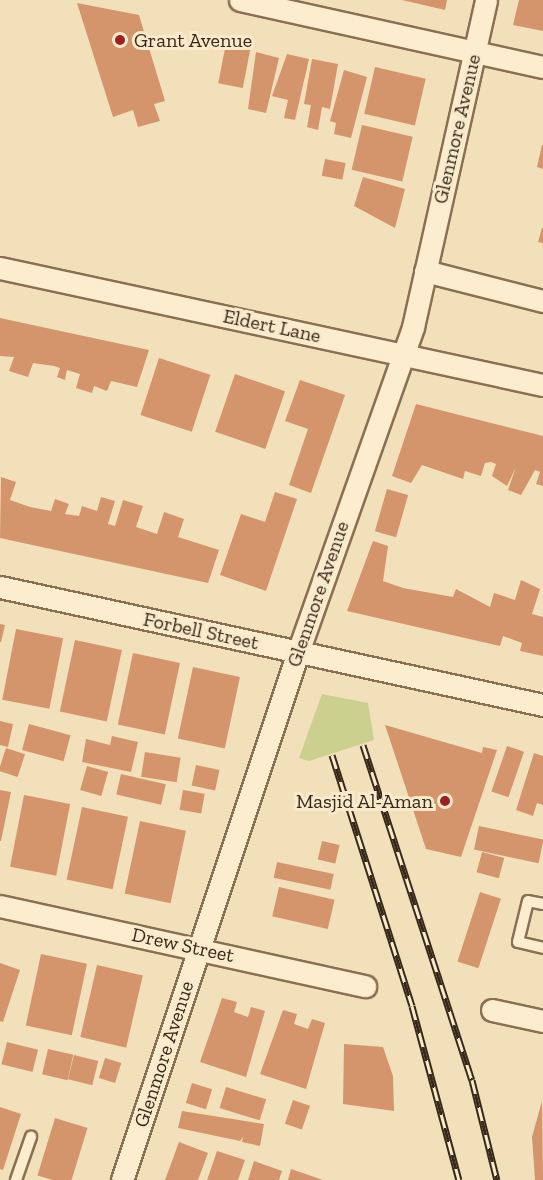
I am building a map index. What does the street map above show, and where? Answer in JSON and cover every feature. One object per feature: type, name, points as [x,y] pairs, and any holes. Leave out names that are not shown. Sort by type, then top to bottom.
[{"type":"street","points":[[240,0],[543,67]]},
{"type":"street","name":"Glenmore Avenue","points":[[122,1180],[298,652],[401,354],[413,327],[486,0]]},
{"type":"street","name":"Eldert Lane","points":[[0,268],[543,385]]},
{"type":"street","points":[[425,271],[543,301]]},
{"type":"street","name":"Forbell Street","points":[[0,587],[543,705]]},
{"type":"street","name":"Drew Street","points":[[0,906],[365,986]]},
{"type":"street","points":[[492,1010],[543,1021]]},
{"type":"lane","points":[[543,904],[528,901],[518,942],[543,948]]},
{"type":"lane","points":[[16,1180],[32,1137]]},
{"type":"green space","points":[[322,694],[368,703],[374,740],[309,761],[299,758]]},
{"type":"building","points":[[402,0],[447,0],[445,10]]},
{"type":"building","points":[[519,0],[543,0],[543,31],[513,25]]},
{"type":"building","points":[[77,3],[139,15],[165,101],[154,104],[160,121],[138,127],[133,110],[113,117]]},
{"type":"building","points":[[227,38],[252,43],[243,88],[218,83]]},
{"type":"building","points":[[256,52],[279,58],[266,113],[248,109]]},
{"type":"building","points":[[287,54],[309,59],[295,120],[284,118],[288,100],[272,96]]},
{"type":"building","points":[[312,59],[338,64],[330,109],[322,107],[318,130],[307,127],[311,105],[304,104]]},
{"type":"building","points":[[375,67],[426,79],[415,125],[364,114]]},
{"type":"building","points":[[344,70],[367,77],[351,138],[334,134],[336,123],[330,121]]},
{"type":"building","points":[[362,125],[413,137],[402,182],[352,170]]},
{"type":"building","points":[[543,145],[543,169],[537,167]]},
{"type":"building","points":[[325,159],[346,163],[342,180],[322,176]]},
{"type":"building","points":[[363,177],[405,189],[395,228],[354,206]]},
{"type":"building","points":[[543,228],[543,243],[538,242]]},
{"type":"building","points":[[0,318],[149,350],[137,387],[111,381],[107,391],[94,386],[92,393],[76,388],[80,374],[67,370],[65,380],[57,377],[60,368],[54,366],[33,363],[28,377],[9,371],[14,357],[0,356]]},
{"type":"building","points":[[159,358],[210,375],[192,432],[140,415]]},
{"type":"building","points":[[235,374],[285,391],[265,449],[215,432]]},
{"type":"building","points":[[300,380],[345,395],[311,493],[289,485],[308,429],[285,421]]},
{"type":"building","points":[[416,404],[543,436],[543,486],[536,484],[540,472],[535,470],[521,495],[508,490],[516,467],[507,486],[492,476],[496,464],[491,462],[485,463],[481,476],[465,471],[463,479],[422,465],[411,483],[392,476]]},
{"type":"building","points":[[1,477],[16,482],[10,500],[30,507],[51,511],[55,499],[69,504],[65,514],[79,516],[82,506],[97,511],[101,497],[115,501],[108,524],[115,526],[123,500],[143,506],[136,527],[157,534],[164,512],[184,519],[178,537],[219,550],[208,583],[0,538]]},
{"type":"building","points":[[387,489],[408,495],[396,537],[375,531]]},
{"type":"building","points":[[275,492],[297,499],[266,591],[220,575],[241,514],[265,522]]},
{"type":"building","points":[[373,541],[388,546],[383,581],[403,588],[453,597],[456,589],[490,607],[494,593],[515,600],[521,580],[540,589],[532,614],[543,617],[543,656],[520,651],[522,643],[503,636],[500,646],[347,611]]},
{"type":"building","points":[[0,624],[5,625],[1,642],[0,642]]},
{"type":"building","points":[[16,629],[63,638],[49,709],[2,700]]},
{"type":"building","points":[[75,640],[122,650],[107,721],[60,711]]},
{"type":"building","points":[[133,653],[180,663],[165,734],[118,724]]},
{"type":"building","points":[[193,667],[240,677],[225,748],[178,738]]},
{"type":"building","points":[[0,721],[13,724],[8,747],[0,745]]},
{"type":"building","points":[[29,724],[71,735],[64,761],[22,750]]},
{"type":"building","name":"Masjid Al-Aman","points":[[385,725],[482,753],[483,747],[497,750],[461,857],[426,849]]},
{"type":"building","points":[[112,736],[138,742],[131,772],[82,762],[86,739],[110,745]]},
{"type":"building","points":[[507,746],[524,752],[508,797],[491,791]]},
{"type":"building","points":[[6,748],[25,754],[18,777],[0,771]]},
{"type":"building","points":[[145,752],[181,758],[177,782],[141,777]]},
{"type":"building","points":[[534,753],[543,756],[543,805],[537,803],[533,816],[516,810]]},
{"type":"building","points":[[196,765],[219,770],[215,791],[192,786]]},
{"type":"building","points":[[87,766],[108,772],[101,796],[80,790]]},
{"type":"building","points":[[121,774],[166,784],[161,805],[116,794]]},
{"type":"building","points":[[0,790],[11,792],[1,841],[0,841]]},
{"type":"building","points":[[183,790],[205,794],[201,814],[180,810]]},
{"type":"building","points":[[24,795],[70,804],[56,876],[10,867]]},
{"type":"building","points":[[82,807],[128,817],[113,889],[67,879]]},
{"type":"building","points":[[140,821],[186,831],[171,903],[125,893]]},
{"type":"building","points":[[479,826],[543,840],[539,863],[474,849]]},
{"type":"building","points":[[322,841],[340,845],[335,864],[318,860]]},
{"type":"building","points":[[482,852],[504,858],[499,878],[477,872]]},
{"type":"building","points":[[277,862],[334,874],[330,890],[274,878]]},
{"type":"building","points":[[279,887],[335,900],[328,929],[272,916]]},
{"type":"building","points":[[480,892],[501,899],[478,968],[457,961]]},
{"type":"building","points":[[41,954],[87,964],[72,1035],[26,1025]]},
{"type":"building","points":[[0,963],[20,970],[3,1022],[0,1021]]},
{"type":"building","points":[[97,965],[143,976],[126,1048],[80,1037]]},
{"type":"building","points":[[222,998],[237,1002],[234,1012],[248,1017],[251,1007],[265,1011],[246,1077],[200,1062]]},
{"type":"building","points":[[283,1010],[297,1014],[294,1024],[308,1029],[312,1019],[325,1023],[306,1089],[260,1074]]},
{"type":"building","points":[[7,1042],[38,1050],[32,1072],[1,1064]]},
{"type":"building","points":[[344,1044],[383,1047],[393,1076],[394,1111],[343,1104]]},
{"type":"building","points":[[48,1049],[73,1055],[67,1080],[42,1074]]},
{"type":"building","points":[[74,1055],[98,1061],[92,1085],[68,1079]]},
{"type":"building","points":[[105,1058],[121,1063],[115,1083],[99,1078]]},
{"type":"building","points":[[192,1083],[212,1089],[206,1109],[186,1103]]},
{"type":"building","points":[[226,1087],[266,1099],[260,1120],[220,1108]]},
{"type":"building","points":[[293,1100],[310,1106],[302,1129],[285,1124]]},
{"type":"building","points":[[542,1101],[543,1180],[535,1180],[532,1137]]},
{"type":"building","points":[[0,1107],[21,1114],[3,1170],[0,1169]]},
{"type":"building","points":[[182,1111],[264,1124],[260,1146],[242,1142],[243,1137],[240,1141],[178,1128]]},
{"type":"building","points":[[55,1118],[88,1128],[72,1180],[53,1180],[37,1175]]},
{"type":"building","points":[[179,1142],[208,1153],[198,1180],[165,1180]]},
{"type":"building","points":[[217,1151],[245,1160],[238,1180],[207,1180]]},
{"type":"building","points":[[254,1161],[282,1171],[279,1180],[248,1180]]},
{"type":"building","points":[[291,1169],[323,1180],[288,1180]]},
{"type":"railway","points":[[363,745],[472,1080],[497,1180]]},
{"type":"railway","points":[[332,755],[412,1006],[459,1180]]},
{"type":"place","name":"Grant Avenue","points":[[120,40]]},
{"type":"place","name":"Masjid Al-Aman","points":[[445,801]]}]
